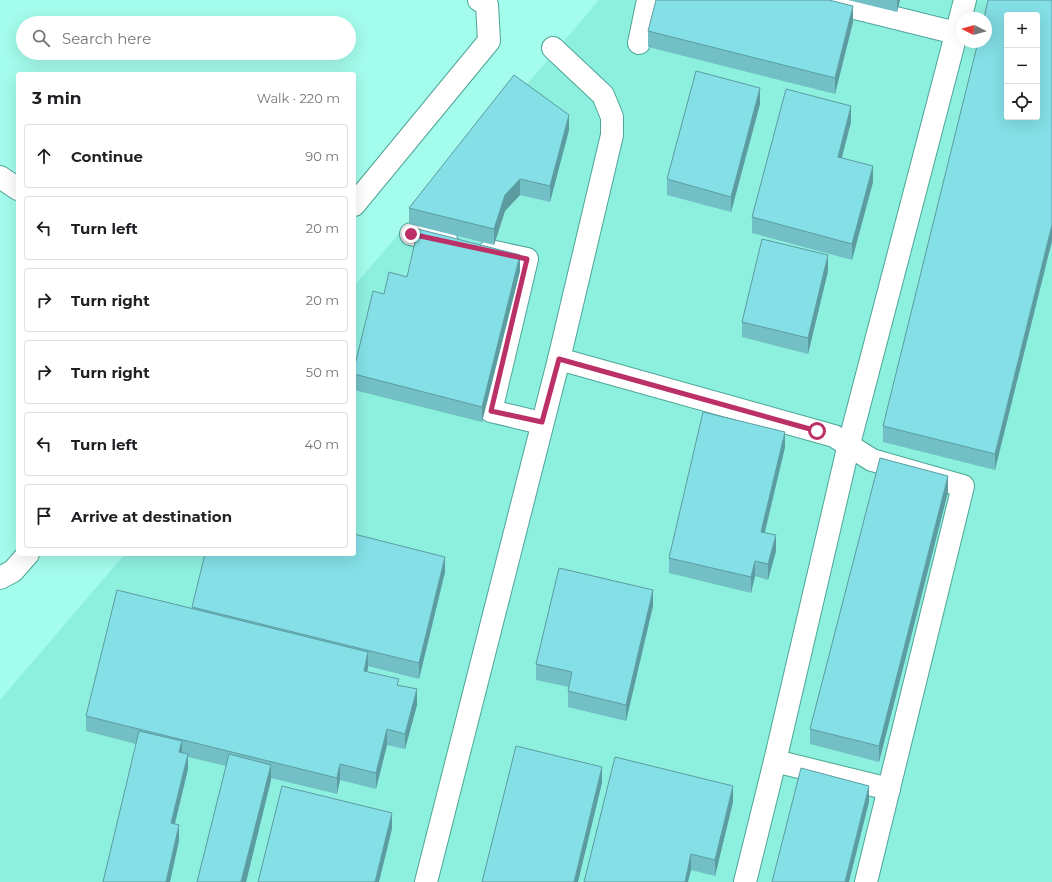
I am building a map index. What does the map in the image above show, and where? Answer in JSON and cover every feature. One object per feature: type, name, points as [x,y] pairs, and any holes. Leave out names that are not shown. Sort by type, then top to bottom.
[{"type":"lane","points":[[356,203],[489,41],[487,5],[479,0]]},
{"type":"lane","points":[[639,43],[648,0]]},
{"type":"lane","points":[[745,882],[775,761],[849,444],[956,33],[823,0]]},
{"type":"lane","points":[[962,12],[965,0]]},
{"type":"lane","points":[[426,882],[559,359],[612,135],[612,117],[603,95],[553,48]]},
{"type":"lane","points":[[0,177],[16,188]]},
{"type":"lane","points":[[411,234],[527,259],[491,411],[542,422]]},
{"type":"lane","points":[[559,359],[834,436],[849,444],[872,460],[963,486],[866,882]]},
{"type":"lane","points":[[0,578],[13,571],[26,556]]},
{"type":"lane","points":[[775,761],[889,789]]},
{"type":"shaded area","points":[[599,0],[1052,0],[1052,882],[0,882],[0,700],[123,556],[356,556],[356,284]]},
{"type":"building","points":[[656,0],[829,0],[853,6],[835,78],[648,31]]},
{"type":"building","points":[[988,0],[1052,0],[1052,225],[995,454],[883,426],[977,48],[992,48],[992,12],[985,12]]},
{"type":"building","points":[[696,71],[760,88],[731,197],[667,179]]},
{"type":"building","points":[[514,75],[569,115],[550,186],[520,179],[505,195],[494,229],[409,208]]},
{"type":"building","points":[[786,89],[851,106],[838,157],[873,166],[852,244],[752,217]]},
{"type":"building","points":[[418,229],[520,255],[482,407],[356,375],[356,361],[373,291],[384,294],[389,272],[407,277]]},
{"type":"building","points":[[762,239],[828,255],[808,338],[742,322]]},
{"type":"building","points":[[703,412],[785,432],[761,532],[776,535],[768,564],[755,561],[751,577],[669,558]]},
{"type":"building","points":[[880,458],[948,476],[879,746],[810,729]]},
{"type":"building","points":[[356,535],[445,557],[419,663],[192,607],[205,556],[356,556]]},
{"type":"building","points":[[559,568],[653,590],[626,705],[568,691],[572,672],[536,664]]},
{"type":"building","points":[[117,590],[368,652],[364,671],[399,679],[397,685],[417,689],[405,734],[387,729],[376,773],[340,764],[337,778],[86,716]]},
{"type":"building","points":[[139,731],[182,741],[179,752],[188,754],[171,823],[179,825],[166,882],[103,882]]},
{"type":"building","points":[[516,746],[602,767],[574,882],[482,882]]},
{"type":"building","points":[[229,754],[271,765],[241,882],[197,882]]},
{"type":"building","points":[[615,757],[733,786],[715,860],[691,854],[685,882],[584,882]]},
{"type":"building","points":[[801,768],[869,786],[845,882],[772,882]]},
{"type":"building","points":[[282,786],[392,813],[375,882],[258,882]]},
{"type":"route","points":[[411,234],[527,259],[491,411],[542,422],[559,359],[817,431]]}]
